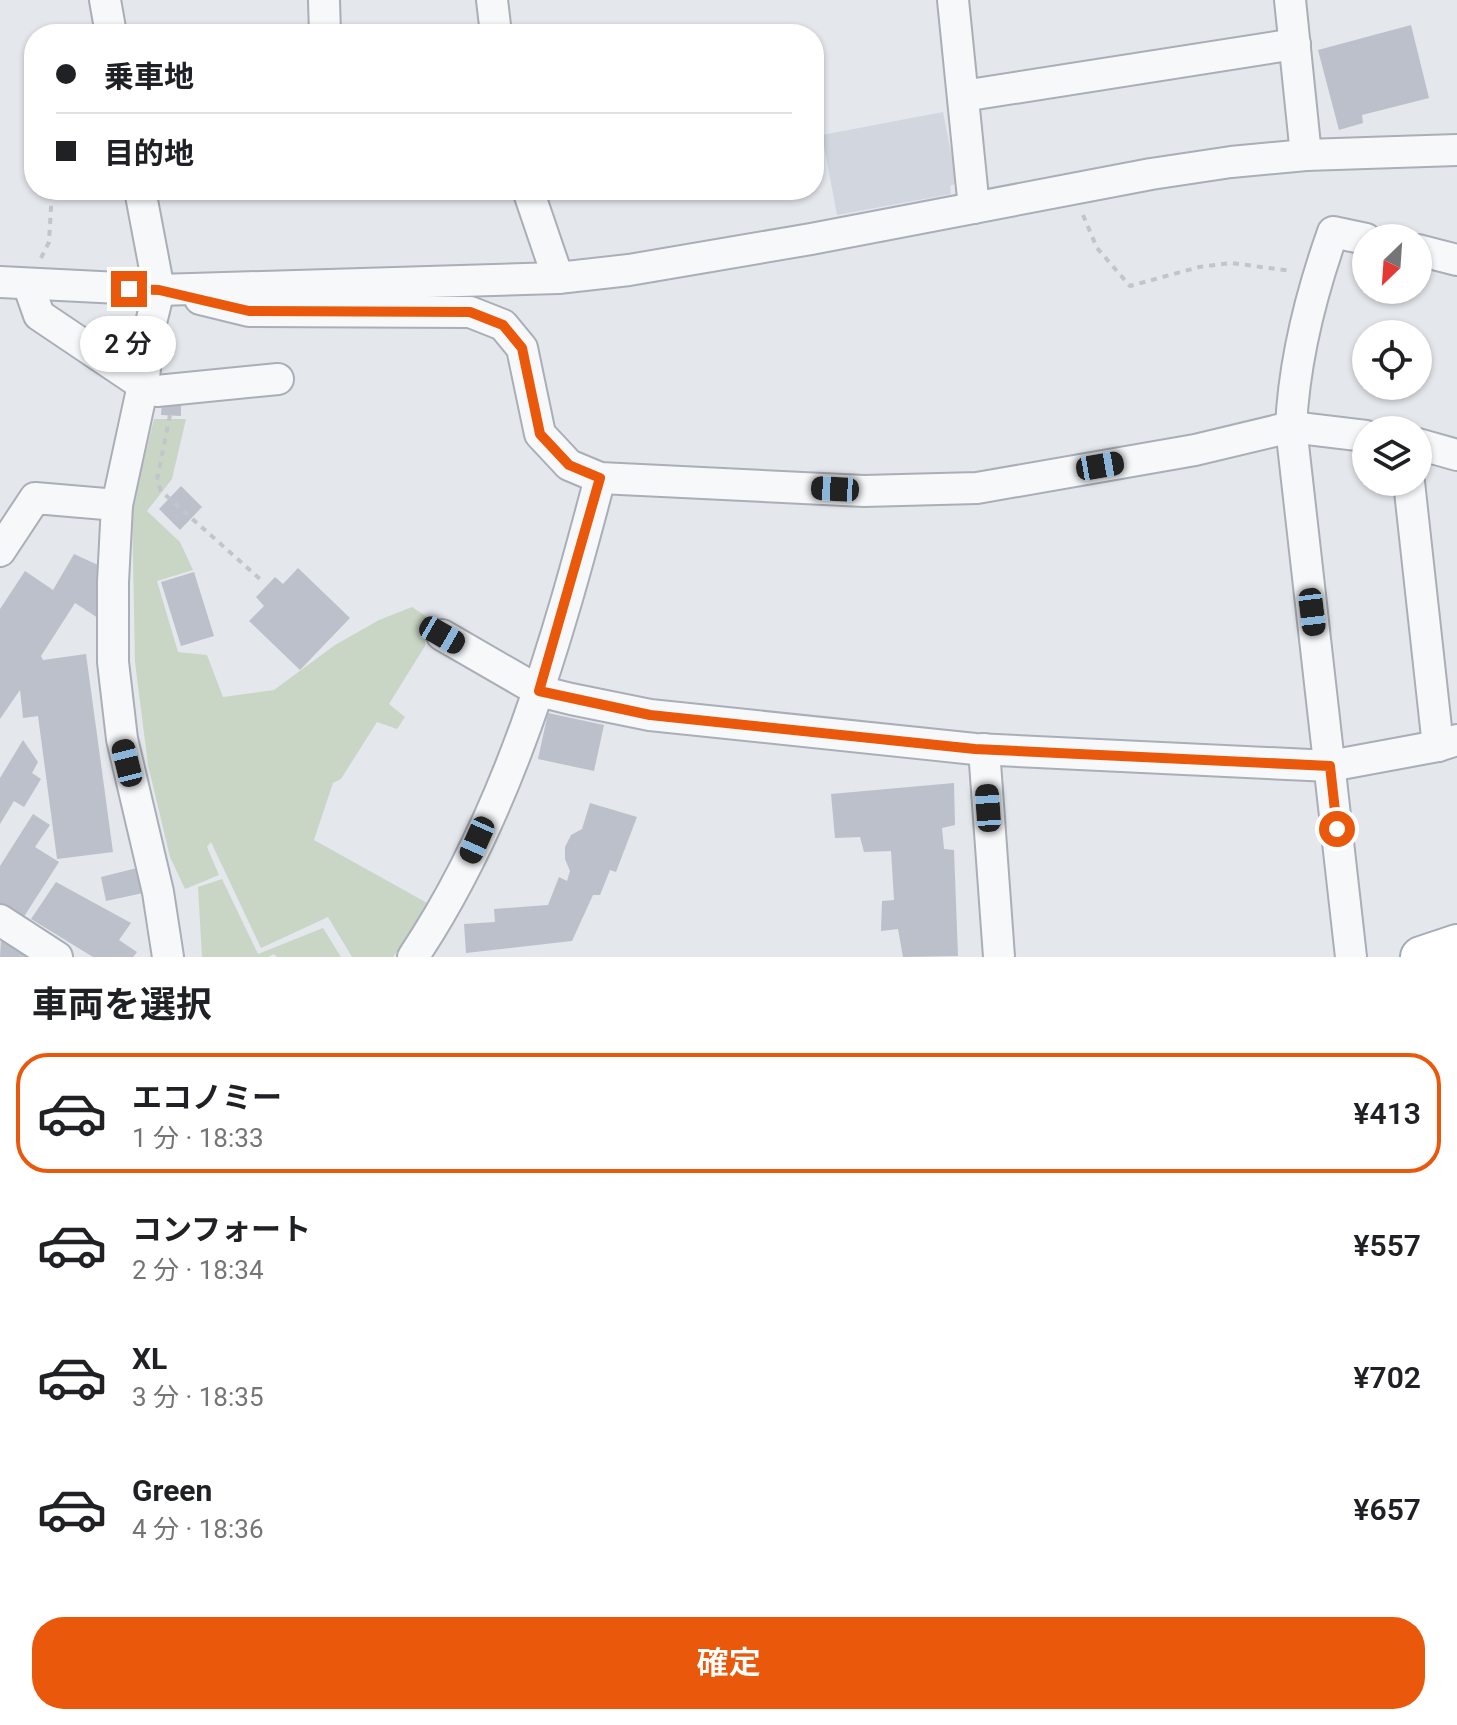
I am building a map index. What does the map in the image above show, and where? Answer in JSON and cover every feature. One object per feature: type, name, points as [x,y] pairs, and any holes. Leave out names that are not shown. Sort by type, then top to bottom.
[{"type":"main road","points":[[1421,957],[1457,945]]},
{"type":"street","points":[[105,0],[112,24]]},
{"type":"street","points":[[324,0],[325,24]]},
{"type":"street","points":[[492,0],[495,24]]},
{"type":"street","points":[[953,0],[974,208]]},
{"type":"street","points":[[1290,0],[1306,155]]},
{"type":"street","points":[[963,96],[1295,44]]},
{"type":"street","points":[[21,284],[159,290],[558,278],[629,270],[1231,162],[1306,155],[1457,150]]},
{"type":"street","points":[[142,200],[159,290],[150,327],[143,385],[117,505],[113,582],[116,700],[122,739],[158,892],[168,957]]},
{"type":"street","points":[[531,200],[558,278]]},
{"type":"street","points":[[1351,957],[1291,427],[1293,391],[1318,273],[1333,232],[1352,236]]},
{"type":"street","points":[[1432,254],[1457,260]]},
{"type":"street","points":[[21,284],[39,315],[143,385],[157,391],[278,379]]},
{"type":"street","points":[[159,290],[249,311],[470,312],[503,325],[522,348],[540,434],[569,465],[600,478],[864,491],[977,488],[1195,450],[1291,427],[1352,434]]},
{"type":"street","points":[[1432,448],[1457,455]]},
{"type":"street","points":[[413,957],[436,923],[467,862],[539,691],[600,478]]},
{"type":"street","points":[[442,635],[539,691],[650,715],[984,749],[1330,766],[1448,743],[1411,496]]},
{"type":"street","points":[[0,551],[35,498],[117,505]]},
{"type":"street","points":[[984,749],[999,957]]},
{"type":"street","points":[[0,920],[57,957]]},
{"type":"path","points":[[1072,189],[1097,248],[1130,286],[1199,267],[1231,263],[1318,273]]},
{"type":"path","points":[[21,284],[34,271],[49,242],[51,200]]},
{"type":"path","points":[[170,409],[157,480],[161,491],[260,579]]},
{"type":"shaded area","points":[[943,112],[957,183],[950,186],[951,194],[837,215],[824,135]]},
{"type":"green space","points":[[154,419],[186,419],[172,479],[147,511],[180,542],[193,570],[157,581],[178,652],[207,655],[223,697],[274,690],[335,645],[379,620],[412,607],[427,617],[425,646],[389,704],[405,717],[397,729],[377,722],[341,779],[333,783],[314,840],[429,904],[417,927],[393,957],[352,957],[328,917],[261,948],[211,842],[207,847],[219,875],[185,889],[170,857],[148,765],[135,662],[132,506]]},
{"type":"green space","points":[[222,879],[258,954],[323,928],[341,957],[277,957],[274,954],[268,957],[202,957],[198,887]]},
{"type":"building","points":[[1411,25],[1429,98],[1362,115],[1363,123],[1339,130],[1318,50]]},
{"type":"building","points":[[162,401],[181,401],[181,416],[161,415]]},
{"type":"building","points":[[181,486],[202,507],[180,530],[159,509]]},
{"type":"building","points":[[74,554],[98,565],[98,618],[75,603],[41,656],[43,660],[86,654],[113,852],[57,859],[38,716],[23,718],[20,690],[0,719],[0,609],[25,571],[53,590]]},
{"type":"building","points":[[298,568],[350,618],[300,670],[249,621],[264,606],[256,597],[275,577],[283,584]]},
{"type":"building","points":[[194,572],[214,636],[181,646],[161,582]]},
{"type":"building","points":[[548,713],[604,725],[594,771],[538,759]]},
{"type":"building","points":[[23,740],[38,762],[32,773],[41,779],[24,807],[14,801],[0,824],[0,778]]},
{"type":"building","points":[[954,783],[955,825],[942,828],[944,849],[954,850],[958,956],[903,957],[898,929],[881,931],[882,901],[894,900],[891,851],[864,852],[860,837],[835,838],[831,794]]},
{"type":"building","points":[[590,803],[637,817],[616,872],[610,870],[600,895],[593,895],[572,941],[466,953],[464,924],[495,922],[494,909],[548,905],[559,877],[567,881],[570,871],[565,859],[565,847],[571,835],[582,829]]},
{"type":"building","points":[[33,814],[50,825],[35,847],[59,862],[18,926],[0,914],[0,866]]},
{"type":"building","points":[[137,868],[143,893],[106,901],[101,877]]},
{"type":"building","points":[[56,882],[131,923],[119,940],[137,952],[133,957],[93,957],[31,919]]},
{"type":"building","points":[[1,939],[35,957],[0,957]]},
{"type":"route","points":[[129,289],[159,290],[249,311],[470,312],[503,325],[522,348],[540,434],[569,465],[600,478],[539,691],[650,715],[975,749],[1330,766],[1337,829]]}]
